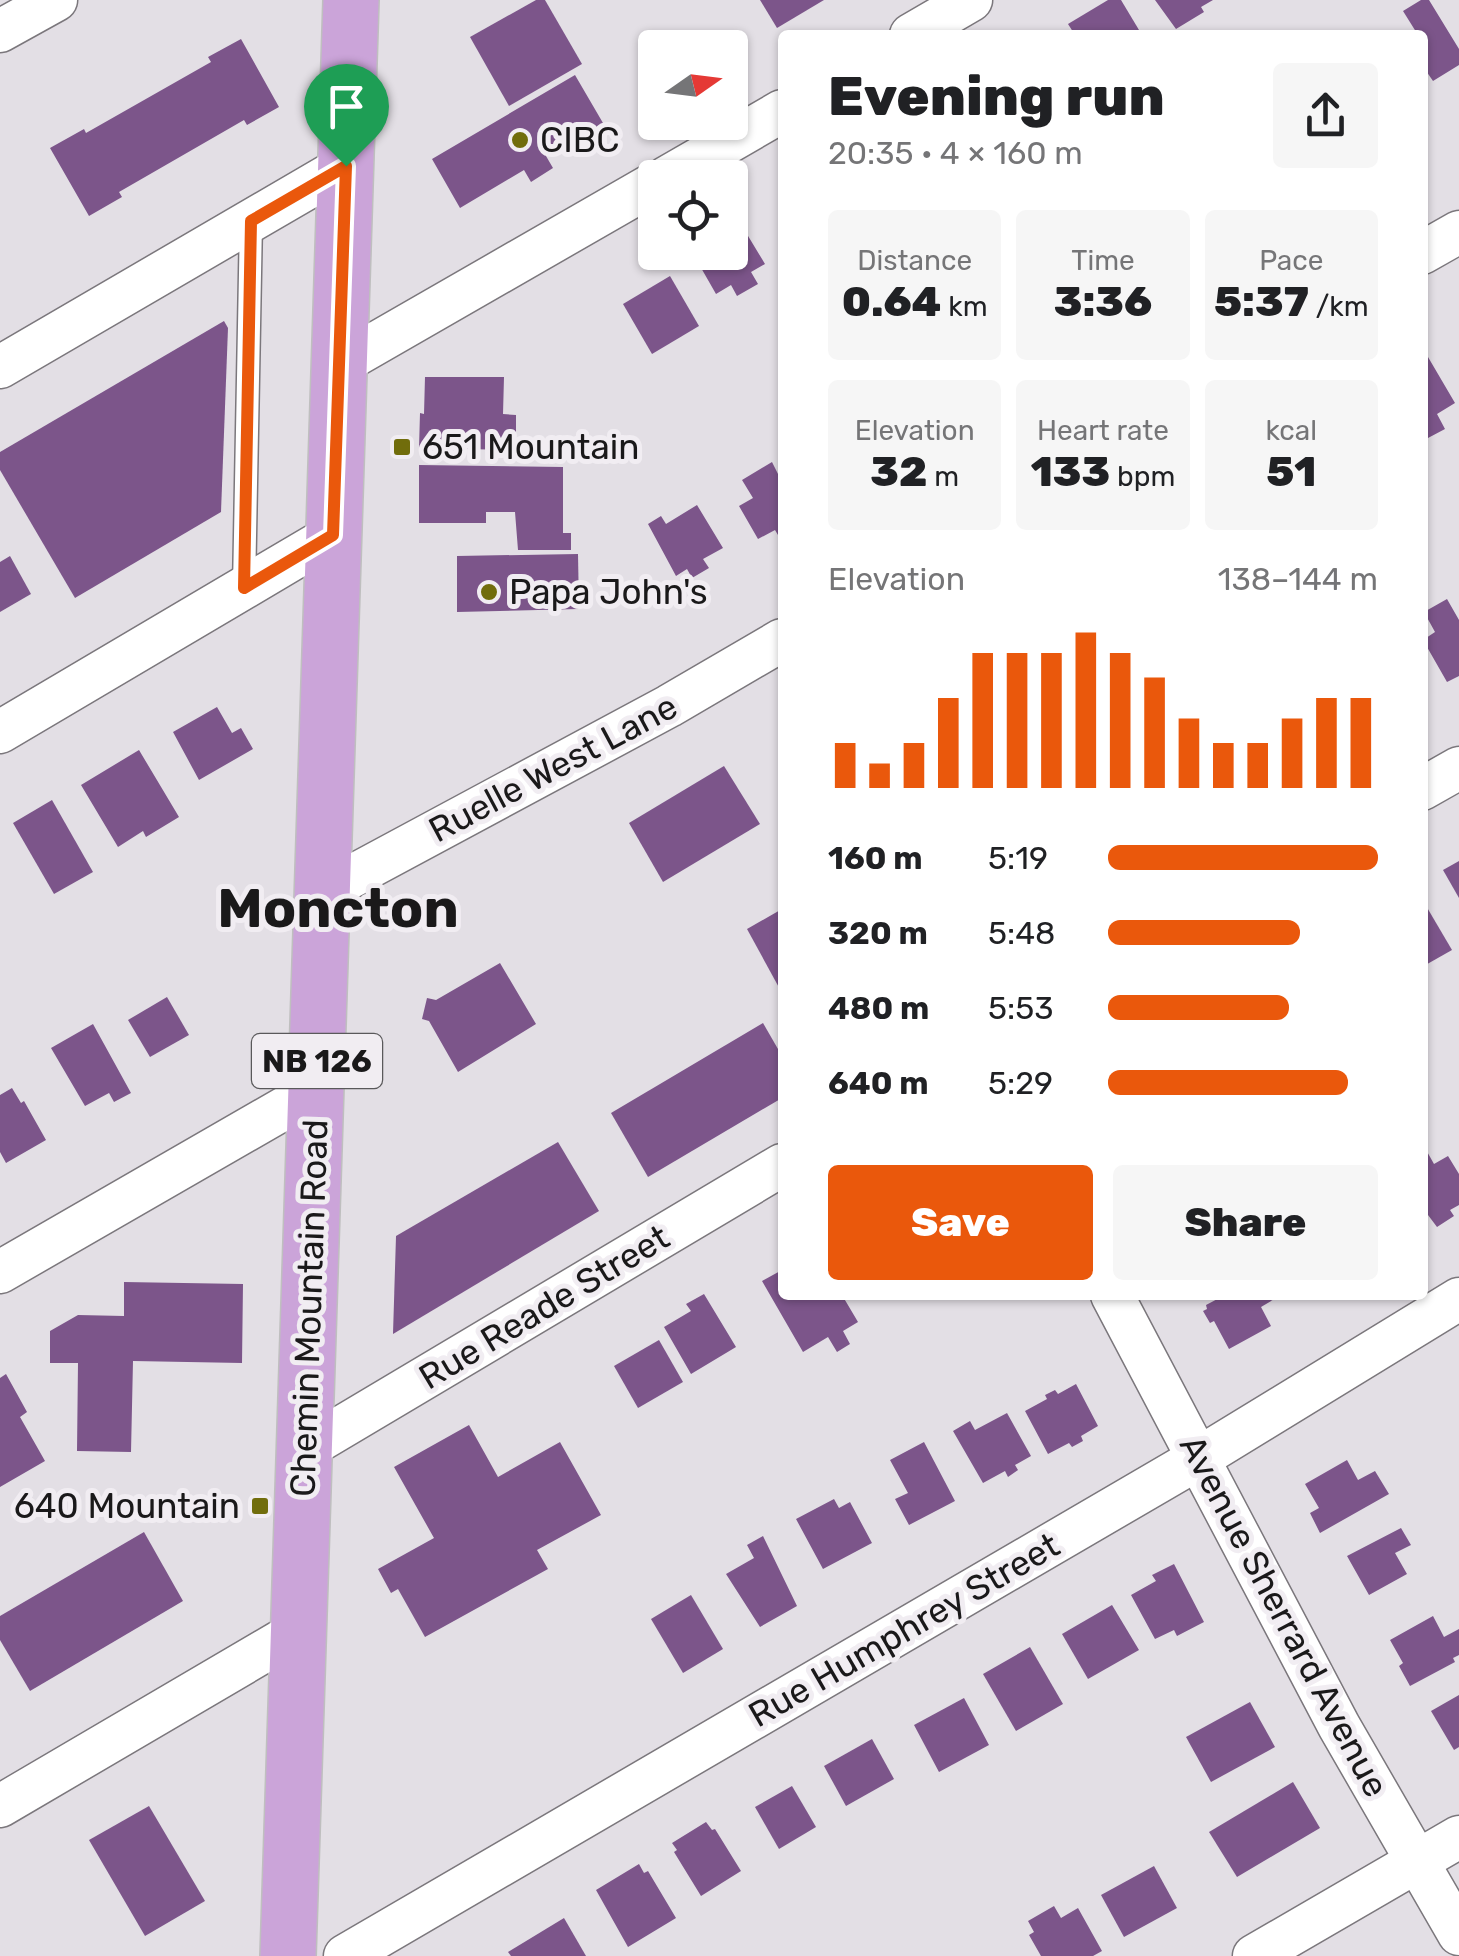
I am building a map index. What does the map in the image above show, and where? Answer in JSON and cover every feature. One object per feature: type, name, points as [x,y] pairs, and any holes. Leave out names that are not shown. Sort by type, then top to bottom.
[{"type":"main road","name":"Chemin Mountain Road","points":[[288,1956],[316,1090],[327,539],[340,364],[352,0]]},
{"type":"street","points":[[0,31],[56,0]]},
{"type":"street","points":[[920,30],[971,0]]},
{"type":"street","points":[[697,160],[778,113]]},
{"type":"street","points":[[0,367],[346,166]]},
{"type":"street","points":[[340,364],[638,194]]},
{"type":"street","points":[[1428,250],[1459,232]]},
{"type":"street","points":[[0,732],[327,539]]},
{"type":"street","name":"Ruelle West Lane","points":[[321,893],[669,706],[778,655]]},
{"type":"street","points":[[1428,786],[1459,768]]},
{"type":"street","points":[[0,1272],[316,1090]]},
{"type":"street","name":"Rue Reade Street","points":[[305,1449],[778,1167]]},
{"type":"street","name":"Rue Humphrey Street","points":[[345,1956],[1199,1458],[1459,1299]]},
{"type":"street","name":"Avenue Sherrard Avenue","points":[[1115,1300],[1339,1726],[1459,1934]]},
{"type":"street","points":[[0,1806],[300,1630]]},
{"type":"street","points":[[1254,1956],[1459,1838]]},
{"type":"lane","points":[[244,588],[251,221]]},
{"type":"building","points":[[536,0],[545,0],[582,64],[509,106],[470,37]]},
{"type":"building","points":[[760,0],[824,0],[777,28]]},
{"type":"building","points":[[1108,0],[1121,0],[1139,30],[1072,30],[1068,24]]},
{"type":"building","points":[[1155,0],[1213,0],[1201,7],[1204,12],[1176,29]]},
{"type":"building","points":[[1421,0],[1429,0],[1459,49],[1459,65],[1433,81],[1428,74],[1428,30],[1415,30],[1403,11]]},
{"type":"building","points":[[241,39],[279,107],[247,125],[244,120],[119,192],[122,197],[89,216],[50,148],[84,129],[86,133],[211,62],[208,57]]},
{"type":"building","name":"CIBC","points":[[575,75],[603,123],[546,156],[553,168],[531,182],[524,170],[460,208],[432,159]]},
{"type":"building","points":[[748,236],[765,264],[751,272],[758,284],[737,296],[731,285],[716,294],[702,270],[748,270]]},
{"type":"building","points":[[670,276],[699,326],[652,354],[623,304]]},
{"type":"building","points":[[224,321],[228,328],[221,512],[75,598],[0,470],[0,452]]},
{"type":"building","points":[[1428,357],[1455,403],[1437,414],[1445,429],[1428,438]]},
{"type":"building","points":[[425,377],[504,377],[503,414],[516,415],[516,450],[419,448]]},
{"type":"building","points":[[772,462],[778,474],[778,535],[775,530],[758,539],[739,506],[753,498],[742,480]]},
{"type":"building","points":[[419,465],[563,467],[563,533],[571,533],[571,550],[518,550],[515,512],[486,512],[486,523],[419,523]]},
{"type":"building","points":[[697,505],[723,548],[703,559],[709,568],[692,578],[687,569],[676,576],[648,524],[661,516],[666,524]]},
{"type":"building","points":[[578,554],[579,609],[457,612],[457,556]]},
{"type":"building","points":[[10,556],[31,594],[0,612],[0,562]]},
{"type":"building","points":[[1447,599],[1459,620],[1459,676],[1447,682],[1428,649],[1428,637],[1435,632],[1428,610]]},
{"type":"building","points":[[217,707],[232,733],[241,728],[253,749],[199,780],[173,732]]},
{"type":"building","points":[[139,750],[179,817],[146,837],[143,831],[118,847],[81,785]]},
{"type":"building","points":[[724,766],[760,824],[663,882],[629,823]]},
{"type":"building","points":[[52,800],[93,872],[54,894],[13,823]]},
{"type":"building","points":[[1459,861],[1459,898],[1443,870]]},
{"type":"building","points":[[1428,909],[1452,950],[1428,964]]},
{"type":"building","points":[[778,911],[778,986],[747,929]]},
{"type":"building","points":[[500,963],[536,1024],[458,1072],[429,1021],[422,1019],[427,998],[436,1000]]},
{"type":"building","points":[[167,997],[189,1035],[150,1057],[128,1020]]},
{"type":"building","points":[[763,1023],[778,1049],[778,1100],[648,1177],[611,1113]]},
{"type":"building","points":[[93,1024],[131,1093],[114,1102],[109,1093],[85,1106],[51,1048]]},
{"type":"building","points":[[12,1088],[46,1140],[6,1163],[0,1152],[0,1095]]},
{"type":"building","points":[[558,1142],[599,1211],[393,1334],[396,1236]]},
{"type":"building","points":[[1428,1153],[1434,1164],[1448,1156],[1459,1174],[1459,1205],[1450,1210],[1454,1216],[1437,1227],[1428,1215]]},
{"type":"building","points":[[778,1272],[778,1300],[845,1300],[858,1322],[843,1331],[850,1344],[837,1352],[828,1337],[803,1352],[762,1281]]},
{"type":"building","points":[[124,1282],[243,1284],[242,1363],[133,1361],[131,1452],[77,1451],[78,1363],[50,1363],[50,1331],[78,1315],[124,1316]]},
{"type":"building","points":[[704,1294],[736,1347],[691,1374],[664,1327],[691,1311],[686,1304]]},
{"type":"building","points":[[1216,1300],[1273,1300],[1261,1307],[1271,1326],[1229,1349],[1214,1321],[1210,1323],[1203,1311]]},
{"type":"building","points":[[659,1340],[683,1382],[638,1408],[614,1366]]},
{"type":"building","points":[[6,1374],[27,1412],[20,1417],[45,1461],[0,1487],[0,1378]]},
{"type":"building","points":[[1076,1384],[1098,1426],[1081,1436],[1083,1441],[1048,1454],[1025,1411],[1047,1399],[1045,1395],[1055,1390],[1058,1394]]},
{"type":"building","points":[[1007,1413],[1031,1456],[1015,1465],[1018,1470],[1008,1477],[1005,1471],[983,1483],[953,1431],[970,1421],[975,1430]]},
{"type":"building","points":[[469,1425],[498,1477],[560,1442],[601,1515],[537,1550],[548,1569],[425,1637],[398,1589],[391,1593],[378,1569],[434,1538],[394,1467]]},
{"type":"building","points":[[924,1442],[955,1501],[909,1525],[895,1499],[908,1493],[890,1460]]},
{"type":"building","points":[[1347,1460],[1358,1480],[1375,1471],[1389,1494],[1320,1533],[1310,1513],[1319,1508],[1305,1484]]},
{"type":"building","points":[[834,1499],[839,1508],[850,1502],[872,1543],[823,1569],[796,1519]]},
{"type":"building","points":[[1401,1528],[1411,1545],[1395,1553],[1407,1574],[1369,1595],[1347,1556]]},
{"type":"building","points":[[144,1532],[183,1601],[30,1691],[0,1640],[0,1616]]},
{"type":"building","points":[[763,1536],[797,1606],[760,1627],[726,1574],[754,1558],[747,1545]]},
{"type":"building","points":[[1174,1564],[1204,1622],[1177,1636],[1174,1630],[1155,1639],[1131,1595],[1156,1581],[1152,1575]]},
{"type":"building","points":[[691,1595],[723,1649],[683,1673],[651,1619]]},
{"type":"building","points":[[1112,1605],[1139,1650],[1088,1679],[1062,1634]]},
{"type":"building","points":[[1433,1616],[1444,1637],[1459,1629],[1459,1655],[1453,1658],[1455,1662],[1410,1686],[1390,1640]]},
{"type":"building","points":[[1030,1647],[1063,1704],[1016,1731],[983,1674]]},
{"type":"building","points":[[1459,1695],[1459,1747],[1454,1750],[1431,1711]]},
{"type":"building","points":[[964,1698],[989,1745],[939,1772],[914,1725]]},
{"type":"building","points":[[1250,1702],[1275,1747],[1211,1782],[1186,1737]]},
{"type":"building","points":[[872,1739],[894,1779],[846,1806],[824,1766]]},
{"type":"building","points":[[1293,1782],[1320,1828],[1237,1877],[1209,1832]]},
{"type":"building","points":[[792,1786],[816,1827],[779,1849],[755,1807]]},
{"type":"building","points":[[149,1806],[205,1901],[145,1936],[89,1840]]},
{"type":"building","points":[[706,1822],[715,1829],[741,1871],[701,1896],[672,1843]]},
{"type":"building","points":[[639,1864],[644,1873],[648,1871],[676,1918],[628,1947],[596,1890]]},
{"type":"building","points":[[1154,1866],[1177,1908],[1124,1937],[1101,1895]]},
{"type":"building","points":[[1054,1906],[1061,1918],[1078,1908],[1102,1951],[1093,1956],[1041,1956],[1029,1935],[1034,1932],[1028,1921]]},
{"type":"building","points":[[564,1918],[586,1956],[511,1956],[508,1952]]},
{"type":"place","name":"CIBC","points":[[520,140]]},
{"type":"place","name":"651 Mountain","points":[[402,447]]},
{"type":"place","name":"Papa John's","points":[[489,592]]},
{"type":"place","name":"640 Mountain","points":[[260,1506]]},
{"type":"district","name":"Moncton","points":[[338,908]]},
{"type":"route","points":[[346,166],[333,535],[244,588],[251,221],[346,166]]}]
